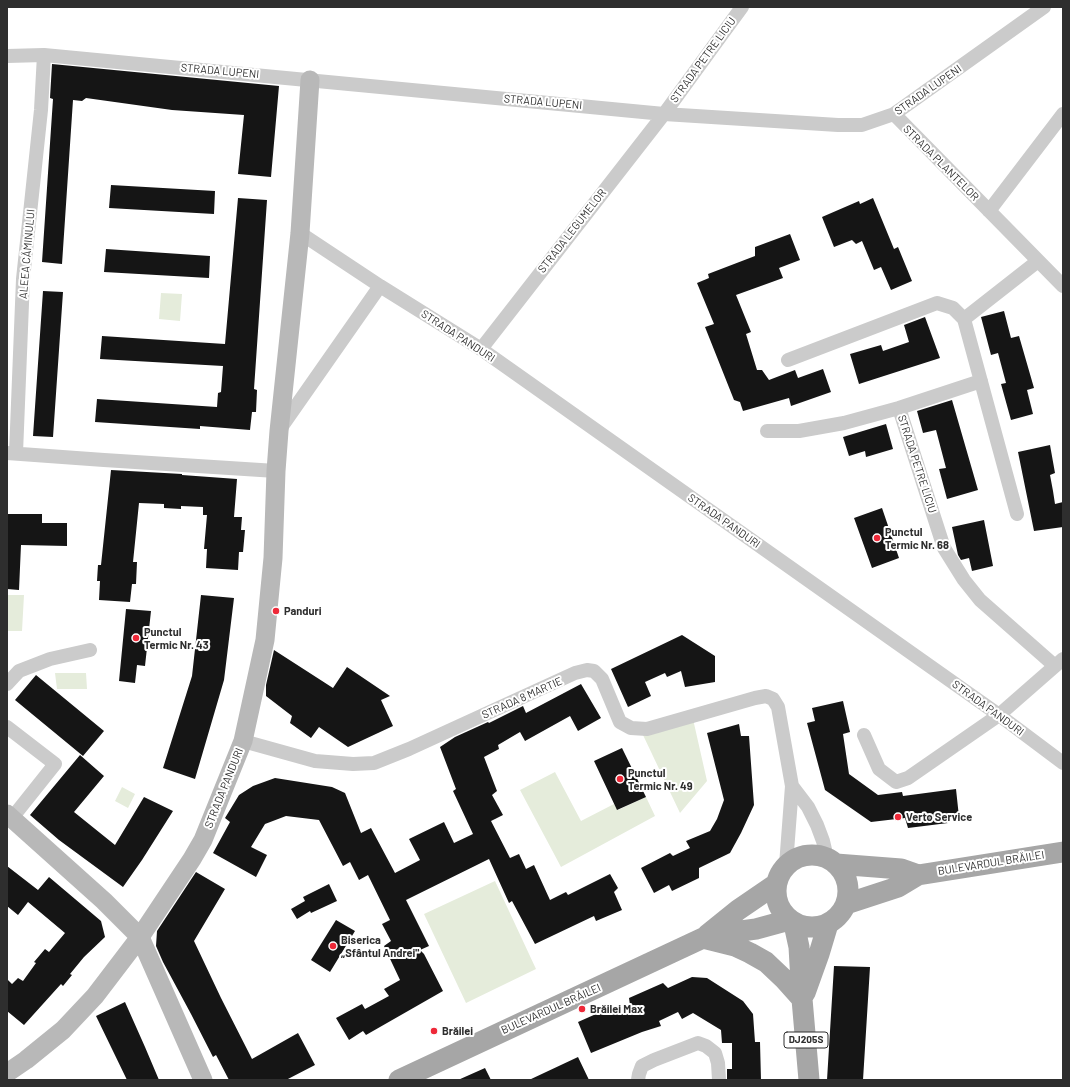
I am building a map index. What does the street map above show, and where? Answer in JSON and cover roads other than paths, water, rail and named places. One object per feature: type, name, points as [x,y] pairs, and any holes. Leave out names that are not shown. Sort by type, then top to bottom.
[{"type":"main road","name":"BULEVARDUL BRĂILEI","points":[[846,904],[898,886],[918,875],[1063,852]]},
{"type":"main road","points":[[816,855],[831,861],[845,876],[848,887],[846,904],[839,915],[828,924],[816,928],[804,927],[792,922],[783,914],[777,904],[775,894],[776,884],[781,871],[786,865],[803,856],[816,855]]},
{"type":"main road","name":"BULEVARDUL BRĂILEI","points":[[831,861],[901,869],[918,875]]},
{"type":"main road","name":"BULEVARDUL BRĂILEI","points":[[703,938],[738,910],[776,884]]},
{"type":"main road","points":[[792,922],[800,948],[802,999]]},
{"type":"main road","name":"BULEVARDUL BRĂILEI","points":[[399,1080],[703,938],[792,922]]},
{"type":"main road","points":[[802,999],[812,975],[828,924]]},
{"type":"main road","points":[[703,938],[735,946],[750,953],[776,970],[802,999]]},
{"type":"main road","name":"DJ205S","points":[[802,999],[809,1080]]},
{"type":"street","name":"STRADA PETRE LICIU","points":[[664,114],[742,7]]},
{"type":"street","name":"STRADA LUPENI","points":[[7,56],[44,55],[664,114],[838,125],[862,125],[894,114],[1044,7]]},
{"type":"street","name":"ALEEA CĂMINULUI","points":[[44,55],[42,110],[23,279],[11,453],[276,471]]},
{"type":"street","name":"STRADA PANDURI","points":[[7,1073],[26,1060],[63,1030],[95,996],[140,937],[203,840],[243,741],[265,640],[273,558],[279,431],[300,233],[310,80]]},
{"type":"street","name":"STRADA LEGUMELOR","points":[[481,349],[664,114]]},
{"type":"street","name":"STRADA PLANTELOR","points":[[894,114],[1063,286]]},
{"type":"street","name":"STRADA PLANTELOR","points":[[989,211],[1063,114]]},
{"type":"street","name":"STRADA PANDURI","points":[[300,233],[380,286],[481,349],[999,715],[1063,763]]},
{"type":"street","points":[[964,319],[1038,261]]},
{"type":"street","points":[[279,431],[380,286]]},
{"type":"street","points":[[788,360],[937,303],[953,308],[964,319],[1017,514]]},
{"type":"street","name":"STRADA PETRE LICIU","points":[[768,431],[800,431],[844,423],[899,408],[981,381]]},
{"type":"street","name":"STRADA PETRE LICIU","points":[[899,408],[944,548],[964,580],[980,600],[1059,662]]},
{"type":"street","points":[[7,684],[19,671],[50,659],[90,650]]},
{"type":"street","points":[[864,735],[880,769],[896,782],[908,778],[999,715],[1059,662]]},
{"type":"street","name":"STRADA 8 MARTIE","points":[[243,741],[315,761],[353,764],[374,763],[409,749],[575,673],[587,670],[594,671],[602,679],[620,722],[631,728],[647,728],[755,698],[766,696],[773,699],[778,707],[792,786]]},
{"type":"street","points":[[7,727],[55,764],[9,816],[104,901],[140,937],[203,1080]]},
{"type":"street","points":[[792,786],[808,807],[817,825],[831,861]]},
{"type":"street","points":[[786,865],[792,786]]},
{"type":"street","points":[[638,1080],[642,1066],[698,1043],[706,1046],[715,1053],[718,1064],[719,1080]]},
{"type":"place","name":"Punctul Termic Nr. 68","points":[[877,538]]},
{"type":"place","name":"Panduri","points":[[276,611]]},
{"type":"place","name":"Punctul Termic Nr. 43","points":[[136,638]]},
{"type":"place","name":"Punctul Termic Nr. 49","points":[[620,779]]},
{"type":"place","name":"Verto Service","points":[[898,817]]},
{"type":"place","name":"Biserica „Sfântul Andrei\"","points":[[333,946]]},
{"type":"place","name":"Brăilei Max","points":[[582,1009]]},
{"type":"place","name":"Brăilei","points":[[434,1031]]}]
